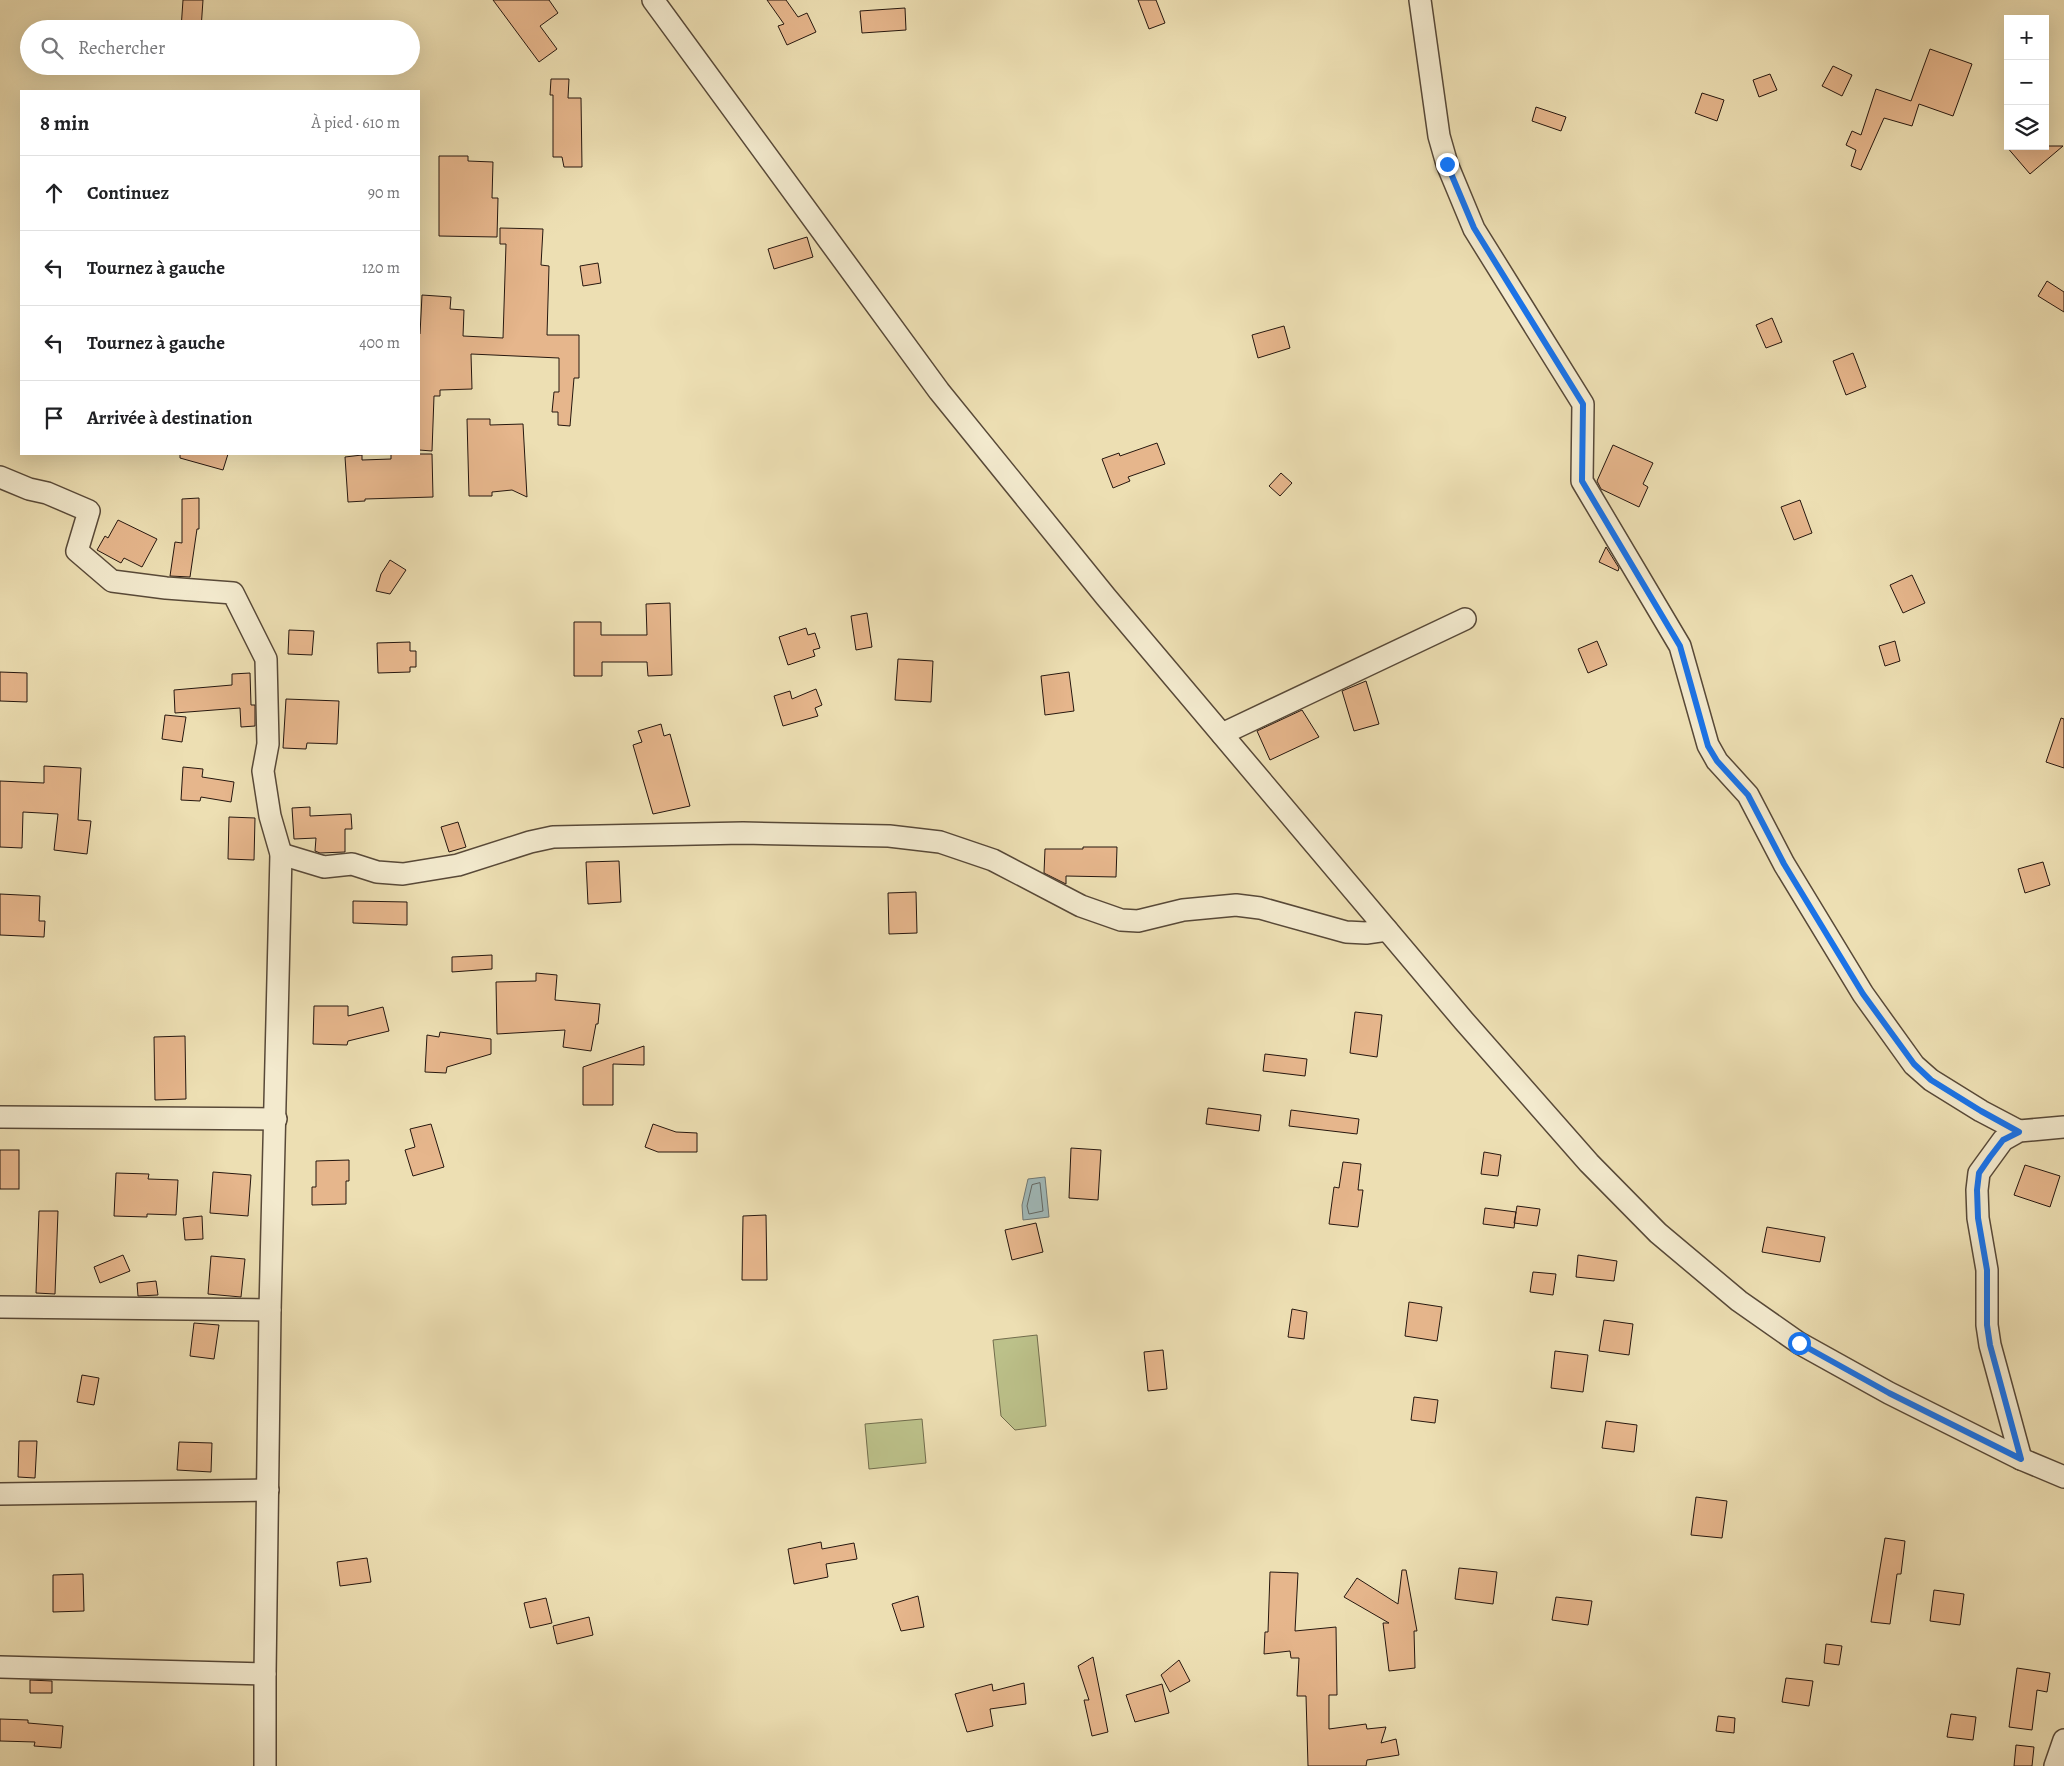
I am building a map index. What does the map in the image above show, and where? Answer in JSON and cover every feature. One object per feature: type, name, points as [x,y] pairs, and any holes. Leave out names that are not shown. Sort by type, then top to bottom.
[{"type":"street","points":[[653,0],[938,391],[1106,597],[1464,1021],[1588,1163],[1658,1233],[1738,1301],[1799,1343],[1889,1393],[2021,1459],[2064,1477]]},
{"type":"street","points":[[1420,0],[1439,136],[1447,164],[1474,228],[1583,404],[1582,481],[1680,646],[1708,746],[1717,761],[1748,795],[1784,864],[1863,994],[1914,1064],[1931,1080],[2019,1132]]},
{"type":"street","points":[[0,477],[29,489],[47,493],[89,511],[77,551],[112,581],[166,588],[233,593],[266,659],[268,744],[262,770],[270,816],[281,854],[270,1310],[265,1766]]},
{"type":"street","points":[[1222,734],[1465,619]]},
{"type":"street","points":[[281,854],[324,867],[352,864],[377,872],[403,874],[458,865],[530,842],[553,838],[743,833],[889,836],[940,842],[993,860],[1081,906],[1121,920],[1138,921],[1183,910],[1236,905],[1260,908],[1346,932],[1387,930]]},
{"type":"street","points":[[0,1117],[276,1119]]},
{"type":"street","points":[[2021,1459],[1990,1345],[1987,1325],[1987,1270],[1978,1218],[1977,1190],[1979,1173],[2003,1140],[2019,1132],[2064,1127]]},
{"type":"street","points":[[0,1307],[270,1310]]},
{"type":"street","points":[[0,1494],[268,1490]]},
{"type":"street","points":[[0,1667],[265,1674]]},
{"type":"street","points":[[2055,1766],[2064,1740]]},
{"type":"green space","points":[[1037,1335],[1046,1426],[1015,1430],[1001,1416],[993,1340]]},
{"type":"green space","points":[[922,1419],[926,1463],[869,1469],[865,1424]]},
{"type":"water","points":[[1045,1177],[1049,1217],[1023,1220],[1022,1205],[1028,1179]]},
{"type":"building","points":[[183,0],[203,0],[202,20],[182,20]]},
{"type":"building","points":[[493,0],[549,0],[558,13],[540,26],[557,49],[539,62]]},
{"type":"building","points":[[767,0],[786,0],[798,17],[807,13],[816,32],[787,45],[778,26],[784,24]]},
{"type":"building","points":[[1138,0],[1156,0],[1165,23],[1149,29]]},
{"type":"building","points":[[905,8],[906,30],[862,33],[860,11]]},
{"type":"building","points":[[1930,49],[1972,64],[1953,116],[1919,104],[1912,126],[1884,118],[1861,170],[1851,166],[1856,150],[1846,145],[1852,131],[1861,135],[1876,89],[1911,101]]},
{"type":"building","points":[[1833,66],[1852,75],[1842,96],[1822,86]]},
{"type":"building","points":[[1770,74],[1777,90],[1759,97],[1753,80]]},
{"type":"building","points":[[551,79],[569,79],[568,98],[581,98],[582,167],[564,167],[562,157],[553,157],[553,95],[550,95]]},
{"type":"building","points":[[1702,93],[1724,100],[1717,121],[1695,113]]},
{"type":"building","points":[[1536,107],[1566,117],[1561,131],[1532,121]]},
{"type":"building","points":[[2049,146],[2063,146],[2030,174],[2009,150],[2049,150]]},
{"type":"building","points":[[439,156],[468,156],[468,161],[493,162],[492,198],[498,198],[497,237],[439,236]]},
{"type":"building","points":[[500,228],[543,229],[541,265],[549,266],[547,335],[579,335],[579,378],[574,378],[570,426],[558,425],[558,412],[552,412],[554,392],[559,392],[559,358],[471,354],[472,389],[440,390],[440,396],[434,396],[432,451],[420,450],[422,295],[451,297],[450,309],[464,310],[463,336],[503,338],[506,244],[500,244]]},
{"type":"building","points":[[807,237],[813,257],[774,269],[768,249]]},
{"type":"building","points":[[598,263],[601,283],[583,286],[580,266]]},
{"type":"building","points":[[2047,281],[2064,292],[2064,312],[2038,296]]},
{"type":"building","points":[[1772,318],[1782,342],[1766,348],[1756,325]]},
{"type":"building","points":[[1284,326],[1290,348],[1258,358],[1252,335]]},
{"type":"building","points":[[1853,353],[1866,387],[1846,395],[1833,361]]},
{"type":"building","points":[[467,419],[490,419],[490,425],[523,424],[527,497],[512,490],[492,492],[492,496],[469,496]]},
{"type":"building","points":[[1157,443],[1165,464],[1128,477],[1130,481],[1113,488],[1102,459],[1119,453],[1120,456]]},
{"type":"building","points":[[1613,445],[1653,463],[1643,484],[1648,487],[1639,507],[1601,489],[1597,481]]},
{"type":"building","points":[[432,454],[433,497],[365,499],[365,501],[348,502],[345,457],[362,455],[362,460],[391,459],[391,455]]},
{"type":"building","points":[[180,455],[228,455],[223,470],[180,458]]},
{"type":"building","points":[[1281,473],[1292,483],[1280,496],[1269,486]]},
{"type":"building","points":[[199,498],[199,529],[197,529],[190,577],[170,576],[175,542],[182,543],[182,499]]},
{"type":"building","points":[[1800,500],[1812,533],[1794,540],[1781,507]]},
{"type":"building","points":[[118,520],[157,539],[142,567],[124,558],[121,563],[97,550],[105,536],[108,538]]},
{"type":"building","points":[[1606,547],[1619,568],[1618,571],[1599,562]]},
{"type":"building","points":[[390,560],[406,570],[390,594],[376,591],[381,574]]},
{"type":"building","points":[[1912,575],[1925,603],[1903,613],[1890,585]]},
{"type":"building","points":[[670,603],[672,675],[648,676],[647,662],[602,662],[602,676],[574,676],[574,622],[601,622],[601,635],[647,635],[646,604]]},
{"type":"building","points":[[867,613],[872,647],[856,650],[851,616]]},
{"type":"building","points":[[806,628],[808,635],[815,633],[820,648],[813,650],[815,656],[788,665],[779,637]]},
{"type":"building","points":[[289,630],[314,631],[312,655],[288,654]]},
{"type":"building","points":[[1597,641],[1607,665],[1588,673],[1578,649]]},
{"type":"building","points":[[1895,641],[1900,661],[1885,666],[1879,646]]},
{"type":"building","points":[[410,642],[410,651],[416,651],[416,667],[410,667],[410,672],[378,673],[377,643]]},
{"type":"building","points":[[898,659],[933,661],[931,702],[895,700]]},
{"type":"building","points":[[0,672],[27,673],[27,702],[0,701]]},
{"type":"building","points":[[1069,672],[1074,711],[1045,715],[1041,676]]},
{"type":"building","points":[[250,673],[251,705],[255,705],[255,726],[241,727],[240,708],[175,713],[174,690],[232,685],[232,674]]},
{"type":"building","points":[[1366,681],[1379,724],[1354,731],[1342,691]]},
{"type":"building","points":[[816,689],[822,705],[815,708],[818,716],[783,726],[774,696],[790,691],[792,699]]},
{"type":"building","points":[[286,699],[339,701],[337,744],[307,743],[306,749],[283,748]]},
{"type":"building","points":[[1302,710],[1319,737],[1270,760],[1257,731]]},
{"type":"building","points":[[165,715],[186,717],[182,742],[162,739]]},
{"type":"building","points":[[2061,718],[2064,719],[2064,768],[2046,762]]},
{"type":"building","points":[[661,724],[664,736],[670,734],[690,806],[653,814],[633,745],[642,742],[638,731]]},
{"type":"building","points":[[44,766],[81,768],[78,820],[91,821],[87,854],[54,850],[58,814],[23,812],[22,848],[0,847],[0,781],[44,783]]},
{"type":"building","points":[[183,767],[203,769],[202,777],[234,782],[231,802],[201,797],[200,801],[181,800]]},
{"type":"building","points":[[310,807],[310,816],[351,814],[352,829],[345,829],[345,852],[320,853],[315,851],[316,838],[294,839],[292,808]]},
{"type":"building","points":[[229,817],[255,818],[254,860],[228,859]]},
{"type":"building","points":[[458,822],[466,847],[449,852],[441,827]]},
{"type":"building","points":[[1083,847],[1117,847],[1116,877],[1066,876],[1066,884],[1044,873],[1045,849],[1083,849]]},
{"type":"building","points":[[619,861],[621,902],[588,904],[586,862]]},
{"type":"building","points":[[2043,862],[2050,885],[2025,893],[2018,869]]},
{"type":"building","points":[[916,892],[917,933],[889,934],[888,893]]},
{"type":"building","points":[[0,894],[40,896],[39,921],[45,921],[44,937],[0,935]]},
{"type":"building","points":[[353,901],[407,902],[407,925],[353,923]]},
{"type":"building","points":[[492,955],[492,969],[452,972],[452,957]]},
{"type":"building","points":[[536,973],[557,975],[555,1000],[600,1004],[598,1024],[596,1024],[591,1051],[563,1047],[565,1030],[497,1034],[496,982],[536,981]]},
{"type":"building","points":[[314,1006],[348,1006],[348,1016],[383,1007],[389,1031],[348,1041],[347,1045],[313,1044]]},
{"type":"building","points":[[1355,1012],[1382,1015],[1377,1057],[1350,1053]]},
{"type":"building","points":[[440,1032],[491,1039],[491,1054],[447,1067],[446,1073],[425,1072],[427,1035],[439,1037]]},
{"type":"building","points":[[185,1036],[186,1099],[155,1100],[154,1037]]},
{"type":"building","points":[[644,1046],[644,1065],[613,1064],[613,1105],[583,1105],[583,1067]]},
{"type":"building","points":[[1265,1054],[1307,1059],[1305,1076],[1263,1071]]},
{"type":"building","points":[[1208,1108],[1261,1115],[1259,1131],[1206,1124]]},
{"type":"building","points":[[1291,1110],[1359,1119],[1357,1134],[1289,1126]]},
{"type":"building","points":[[431,1124],[444,1167],[413,1176],[405,1150],[415,1147],[410,1129]]},
{"type":"building","points":[[653,1124],[676,1132],[697,1133],[697,1152],[658,1152],[645,1147]]},
{"type":"building","points":[[1071,1148],[1101,1150],[1098,1200],[1069,1198]]},
{"type":"building","points":[[0,1150],[19,1150],[19,1189],[0,1189]]},
{"type":"building","points":[[1484,1152],[1501,1155],[1498,1176],[1481,1174]]},
{"type":"building","points":[[349,1160],[349,1181],[346,1181],[346,1204],[312,1205],[312,1187],[316,1187],[316,1161]]},
{"type":"building","points":[[1343,1162],[1361,1164],[1358,1190],[1363,1190],[1358,1227],[1329,1224],[1334,1187],[1339,1188]]},
{"type":"building","points":[[2025,1165],[2060,1176],[2050,1207],[2014,1195]]},
{"type":"building","points":[[213,1172],[251,1175],[248,1216],[210,1213]]},
{"type":"building","points":[[116,1173],[149,1174],[148,1179],[178,1180],[176,1215],[147,1214],[147,1217],[114,1216]]},
{"type":"building","points":[[1517,1206],[1540,1209],[1537,1226],[1515,1223],[1514,1228],[1483,1224],[1485,1208],[1516,1212]]},
{"type":"building","points":[[39,1211],[58,1211],[55,1294],[36,1293]]},
{"type":"building","points":[[766,1215],[767,1280],[742,1280],[743,1216]]},
{"type":"building","points":[[202,1216],[203,1239],[185,1240],[183,1218]]},
{"type":"building","points":[[1036,1223],[1043,1252],[1012,1260],[1005,1230]]},
{"type":"building","points":[[1767,1227],[1825,1237],[1820,1262],[1762,1252]]},
{"type":"building","points":[[123,1255],[130,1271],[100,1283],[94,1267]]},
{"type":"building","points":[[1578,1255],[1617,1261],[1614,1281],[1576,1277]]},
{"type":"building","points":[[211,1256],[245,1259],[241,1297],[208,1294]]},
{"type":"building","points":[[1533,1272],[1556,1274],[1553,1295],[1530,1292]]},
{"type":"building","points":[[156,1281],[158,1295],[138,1296],[137,1283]]},
{"type":"building","points":[[1409,1302],[1442,1307],[1437,1341],[1405,1336]]},
{"type":"building","points":[[1292,1309],[1307,1312],[1304,1339],[1288,1337]]},
{"type":"building","points":[[1604,1320],[1633,1324],[1629,1355],[1599,1351]]},
{"type":"building","points":[[194,1323],[219,1325],[214,1359],[190,1356]]},
{"type":"building","points":[[1163,1350],[1167,1389],[1148,1391],[1144,1352]]},
{"type":"building","points":[[1555,1351],[1588,1355],[1583,1392],[1551,1388]]},
{"type":"building","points":[[82,1375],[99,1378],[94,1405],[77,1402]]},
{"type":"building","points":[[1414,1397],[1438,1400],[1435,1423],[1411,1420]]},
{"type":"building","points":[[1606,1421],[1637,1425],[1634,1452],[1602,1448]]},
{"type":"building","points":[[19,1441],[37,1441],[35,1478],[18,1477]]},
{"type":"building","points":[[179,1442],[212,1443],[211,1472],[177,1470]]},
{"type":"building","points":[[1696,1497],[1727,1501],[1722,1538],[1691,1535]]},
{"type":"building","points":[[1885,1538],[1905,1541],[1901,1574],[1897,1574],[1890,1624],[1871,1622]]},
{"type":"building","points":[[821,1542],[822,1549],[854,1543],[857,1559],[826,1564],[828,1577],[794,1584],[788,1549]]},
{"type":"building","points":[[367,1558],[371,1582],[340,1586],[337,1562]]},
{"type":"building","points":[[1459,1568],[1497,1572],[1493,1604],[1455,1599]]},
{"type":"building","points":[[1402,1570],[1406,1570],[1417,1631],[1414,1631],[1415,1668],[1389,1671],[1383,1623],[1389,1623],[1344,1597],[1357,1578],[1398,1604]]},
{"type":"building","points":[[1270,1572],[1298,1573],[1295,1631],[1336,1627],[1337,1695],[1329,1695],[1329,1729],[1366,1724],[1367,1729],[1386,1727],[1381,1743],[1396,1739],[1399,1755],[1367,1760],[1366,1766],[1308,1766],[1306,1696],[1297,1696],[1299,1658],[1291,1658],[1290,1651],[1264,1654],[1265,1632],[1268,1632]]},
{"type":"building","points":[[83,1574],[84,1611],[53,1612],[53,1575]]},
{"type":"building","points":[[1934,1590],[1964,1594],[1960,1625],[1930,1621]]},
{"type":"building","points":[[918,1596],[924,1627],[901,1631],[892,1604]]},
{"type":"building","points":[[1556,1597],[1592,1601],[1588,1625],[1552,1620]]},
{"type":"building","points":[[546,1598],[552,1623],[530,1628],[524,1603]]},
{"type":"building","points":[[589,1617],[593,1635],[557,1644],[553,1626]]},
{"type":"building","points":[[1826,1644],[1842,1646],[1839,1665],[1824,1663]]},
{"type":"building","points":[[1093,1657],[1108,1732],[1092,1736],[1084,1700],[1089,1700],[1078,1666]]},
{"type":"building","points":[[1179,1660],[1190,1681],[1170,1692],[1161,1675]]},
{"type":"building","points":[[2017,1668],[2050,1673],[2047,1692],[2037,1690],[2032,1730],[2009,1727]]},
{"type":"building","points":[[1786,1678],[1813,1681],[1809,1706],[1782,1702]]},
{"type":"building","points":[[30,1680],[52,1681],[52,1693],[30,1693]]},
{"type":"building","points":[[1024,1683],[1026,1704],[990,1709],[993,1726],[967,1732],[955,1694],[992,1684],[993,1691]]},
{"type":"building","points":[[1162,1684],[1169,1713],[1135,1722],[1126,1695]]},
{"type":"building","points":[[1951,1714],[1976,1717],[1973,1740],[1947,1737]]},
{"type":"building","points":[[1718,1716],[1735,1718],[1734,1733],[1716,1731]]},
{"type":"building","points":[[0,1719],[28,1720],[28,1723],[63,1726],[61,1748],[34,1746],[35,1742],[0,1741]]},
{"type":"building","points":[[2016,1745],[2034,1747],[2032,1766],[2014,1766]]},
{"type":"route","points":[[1447,164],[1474,228],[1552,357],[1583,404],[1582,481],[1680,646],[1708,746],[1717,761],[1748,795],[1784,864],[1863,994],[1914,1064],[1931,1080],[2019,1132],[2003,1140],[1990,1157],[1979,1173],[1977,1190],[1978,1218],[1987,1270],[1987,1325],[1990,1345],[2021,1459],[1889,1393],[1799,1343]]}]
